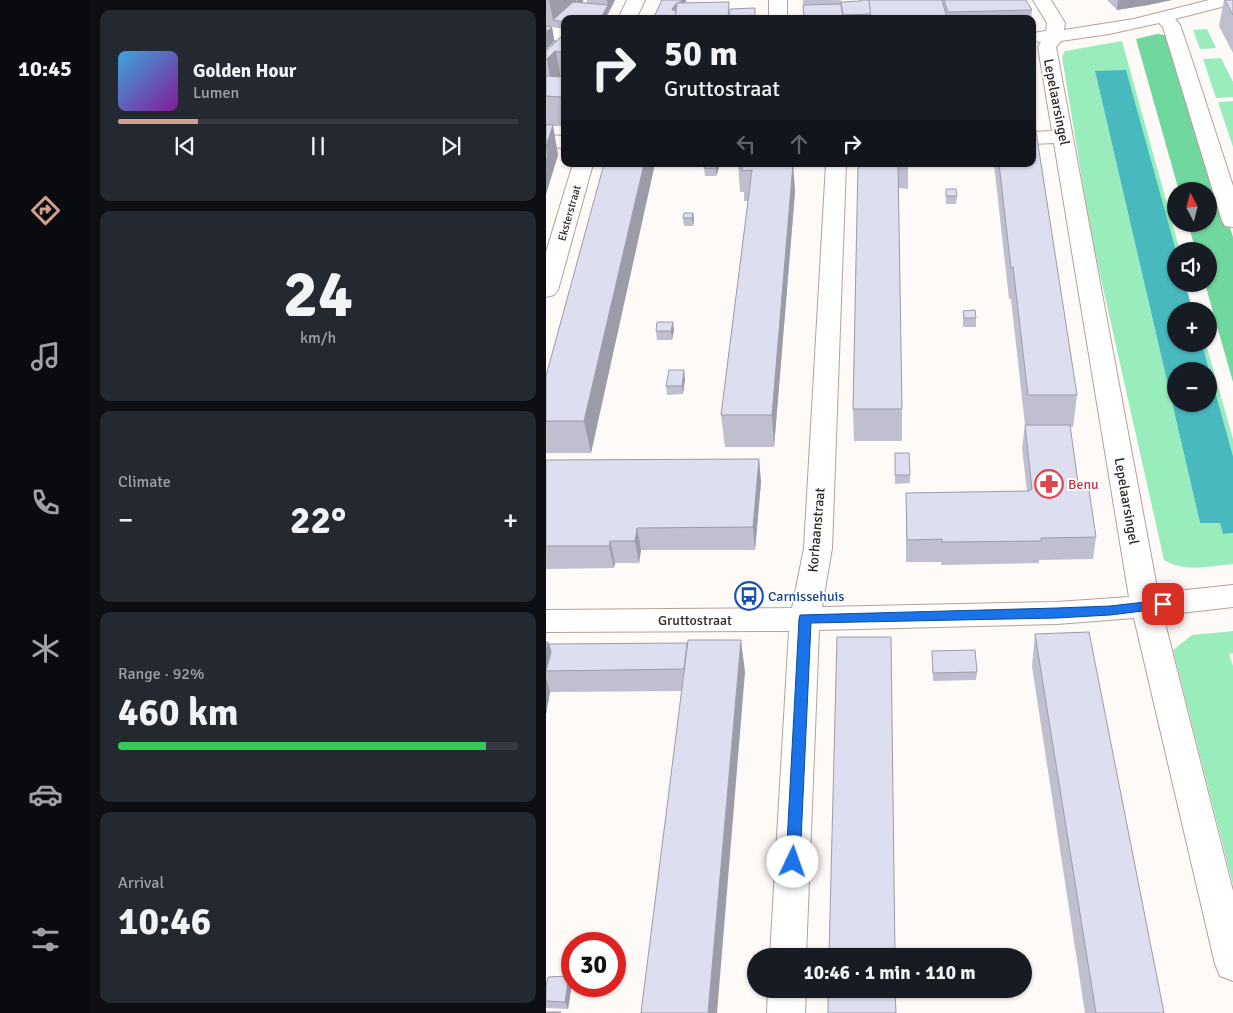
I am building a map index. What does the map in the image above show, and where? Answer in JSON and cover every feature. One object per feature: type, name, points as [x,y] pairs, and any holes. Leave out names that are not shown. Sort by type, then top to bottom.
[{"type":"street","points":[[629,15],[636,0]]},
{"type":"street","points":[[778,0],[778,15]]},
{"type":"street","points":[[1042,0],[1056,23],[1044,37]]},
{"type":"street","points":[[1044,37],[1126,26],[1230,0]]},
{"type":"street","points":[[1162,17],[1171,25],[1233,221]]},
{"type":"street","name":"Lepelaarsingel","points":[[1044,37],[1064,137],[1146,606],[1233,964]]},
{"type":"street","points":[[1036,138],[1064,137]]},
{"type":"street","points":[[546,141],[561,142]]},
{"type":"street","name":"Eksterstraat","points":[[546,290],[550,261],[582,167]]},
{"type":"street","name":"Korhaanstraat","points":[[788,948],[805,619],[818,548],[836,167]]},
{"type":"street","name":"Gruttostraat","points":[[546,621],[805,619],[1057,613],[1146,606],[1233,596]]},
{"type":"street","points":[[786,1013],[787,998]]},
{"type":"green space","points":[[1207,29],[1216,48],[1200,49],[1193,30]]},
{"type":"green space","points":[[1157,34],[1167,35],[1215,182],[1176,182],[1136,39]]},
{"type":"green space","points":[[1122,41],[1167,204],[1167,231],[1095,71],[1167,381],[1167,412],[1174,412],[1200,523],[1220,523],[1223,534],[1233,533],[1233,564],[1189,568],[1164,560],[1091,234],[1062,57],[1065,51]]},
{"type":"green space","points":[[1221,58],[1233,82],[1233,97],[1216,98],[1203,59]]},
{"type":"green space","points":[[1233,101],[1233,147],[1218,102]]},
{"type":"green space","points":[[1217,188],[1233,237],[1233,382],[1217,326],[1217,302],[1210,302],[1207,292],[1217,292],[1217,242],[1193,242],[1190,232],[1217,232]]},
{"type":"green space","points":[[1167,232],[1175,232],[1178,242],[1172,242]]},
{"type":"green space","points":[[1204,352],[1208,352],[1211,362],[1207,362]]},
{"type":"green space","points":[[1217,383],[1233,439],[1233,456],[1217,398]]},
{"type":"green space","points":[[1233,631],[1233,653],[1229,654],[1233,666],[1233,885],[1173,650],[1192,635]]},
{"type":"water","points":[[1126,70],[1167,218],[1167,232],[1171,232],[1174,242],[1167,242],[1167,292],[1187,292],[1190,302],[1167,302],[1167,352],[1204,352],[1207,362],[1167,362],[1167,381],[1095,71]]},
{"type":"water","points":[[1217,398],[1233,456],[1233,533],[1223,534],[1220,523],[1200,523],[1174,412],[1217,412]]},
{"type":"building","points":[[662,0],[682,0],[672,10],[676,10],[675,15],[655,15]]},
{"type":"building","points":[[869,0],[871,14],[843,15],[841,2]]},
{"type":"building","points":[[869,0],[942,0],[946,15],[871,15]]},
{"type":"building","points":[[944,0],[1026,0],[1032,10],[948,12]]},
{"type":"building","points":[[1225,0],[1233,0],[1233,15]]},
{"type":"building","points":[[573,2],[608,5],[602,15],[561,15],[561,21],[553,20]]},
{"type":"building","points":[[729,2],[728,15],[676,15],[677,3]]},
{"type":"building","points":[[841,4],[842,15],[804,15],[803,5]]},
{"type":"building","points":[[755,8],[755,15],[729,15],[730,9]]},
{"type":"building","points":[[546,26],[552,27],[546,32]]},
{"type":"building","points":[[561,37],[561,52],[555,51],[546,60],[546,51]]},
{"type":"building","points":[[556,41],[546,51],[546,49]]},
{"type":"building","points":[[546,76],[561,77],[561,97],[546,96]]},
{"type":"building","points":[[546,125],[553,125],[546,146]]},
{"type":"building","points":[[1036,131],[1077,395],[1028,395],[1013,267],[1011,268],[999,167],[1036,167]]},
{"type":"building","points":[[603,167],[643,167],[584,421],[546,421],[546,376]]},
{"type":"building","points":[[743,167],[793,167],[772,415],[721,415],[752,170],[742,171]]},
{"type":"building","points":[[858,167],[898,167],[902,409],[853,409]]},
{"type":"building","points":[[946,189],[956,189],[957,196],[946,196]]},
{"type":"building","points":[[684,213],[693,213],[692,218],[683,218]]},
{"type":"building","points":[[975,310],[976,318],[964,318],[963,311]]},
{"type":"building","points":[[657,322],[673,322],[671,331],[656,331]]},
{"type":"building","points":[[669,370],[684,370],[682,386],[666,386]]},
{"type":"building","points":[[1025,425],[1070,425],[1079,490],[1089,490],[1096,537],[1041,538],[1041,541],[942,542],[942,539],[907,540],[906,493],[1029,491],[1032,489]]},
{"type":"building","points":[[895,453],[909,453],[910,475],[895,475]]},
{"type":"building","points":[[759,459],[753,527],[637,528],[635,541],[610,541],[609,546],[546,546],[546,460]]},
{"type":"building","points":[[1089,632],[1164,1013],[1096,1013],[1035,634]]},
{"type":"building","points":[[837,637],[891,637],[895,948],[829,948]]},
{"type":"building","points":[[688,640],[741,640],[708,1013],[641,1013]]},
{"type":"building","points":[[687,643],[684,669],[546,671],[551,652],[549,644]]},
{"type":"building","points":[[975,650],[977,672],[933,673],[932,651]]},
{"type":"building","points":[[561,976],[561,997],[566,997],[565,1002],[546,1001],[548,977]]},
{"type":"building","points":[[828,998],[895,998],[896,1013],[828,1013]]},
{"type":"place","name":"Benu","points":[[1049,484]]},
{"type":"place","name":"Carnissehuis","points":[[749,596]]},
{"type":"route","points":[[793,862],[805,619],[1057,613],[1163,604]]}]
